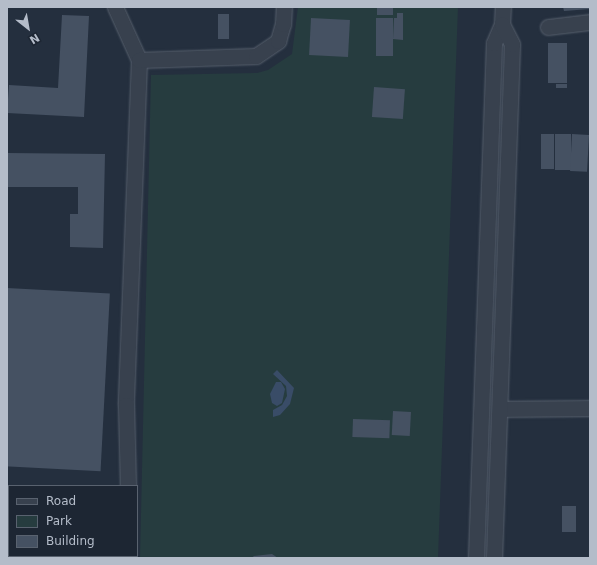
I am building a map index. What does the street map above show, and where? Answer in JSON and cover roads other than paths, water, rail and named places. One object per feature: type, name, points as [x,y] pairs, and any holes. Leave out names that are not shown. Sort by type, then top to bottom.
[{"type":"lane","points":[[115,7],[139,60],[126,405],[128,485]]},
{"type":"lane","points":[[139,60],[256,56],[278,41],[283,24],[284,7]]},
{"type":"lane","points":[[476,558],[494,44],[502,24],[503,7]]},
{"type":"lane","points":[[548,27],[590,22]]},
{"type":"lane","points":[[494,558],[512,44],[502,24]]},
{"type":"lane","points":[[500,409],[590,408]]},
{"type":"water","points":[[277,370],[294,388],[290,404],[280,415],[273,417],[273,410],[282,405],[287,396],[286,386],[273,374]]},
{"type":"water","points":[[276,382],[281,382],[285,389],[282,403],[277,406],[272,403],[270,394]]}]
